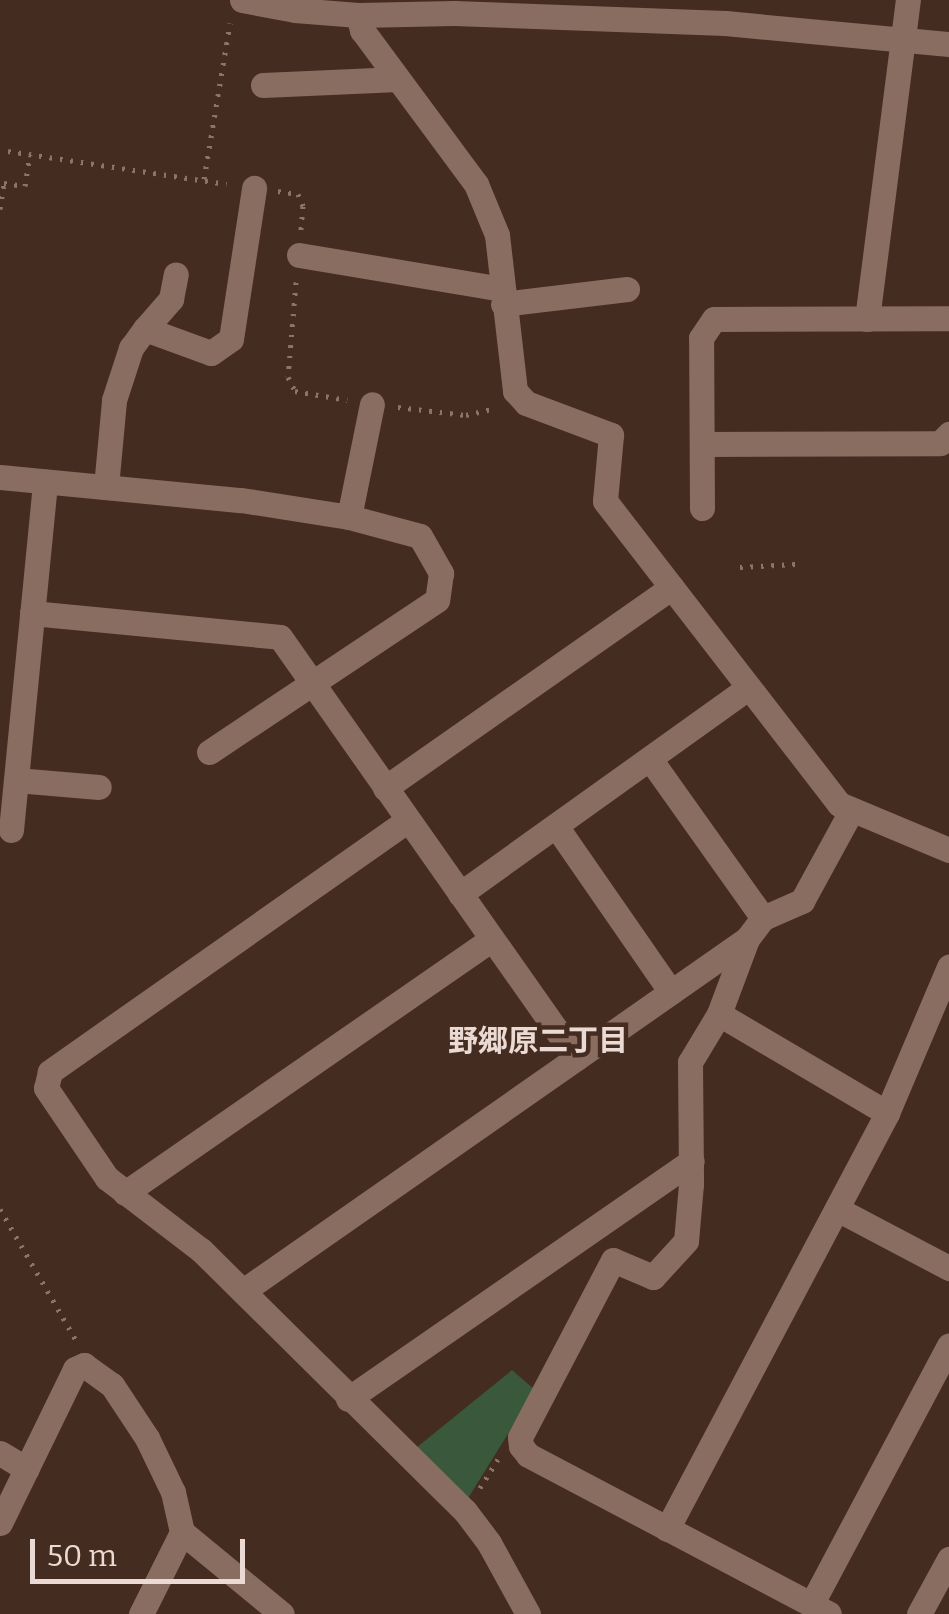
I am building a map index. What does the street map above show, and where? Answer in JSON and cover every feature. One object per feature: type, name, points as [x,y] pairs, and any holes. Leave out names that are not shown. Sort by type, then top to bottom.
[{"type":"street","points":[[248,5],[358,15],[454,13],[725,23],[906,19],[949,44]]},
{"type":"street","points":[[358,15],[362,30],[476,184],[498,234],[514,391],[526,403],[611,435],[605,501],[839,804],[949,850]]},
{"type":"street","points":[[867,318],[906,19]]},
{"type":"street","points":[[263,86],[398,79]]},
{"type":"street","points":[[145,329],[210,353],[231,339],[254,188]]},
{"type":"street","points":[[298,256],[503,296],[627,289]]},
{"type":"street","points":[[106,486],[114,400],[131,348],[172,299],[176,274]]},
{"type":"street","points":[[702,508],[701,338],[714,319],[949,318]]},
{"type":"street","points":[[349,517],[372,404]]},
{"type":"street","points":[[702,444],[940,443],[949,434]]},
{"type":"street","points":[[0,478],[106,486],[349,517],[420,536],[441,574],[437,600],[314,686],[210,752]]},
{"type":"street","points":[[11,830],[45,482]]},
{"type":"street","points":[[385,788],[672,587]]},
{"type":"street","points":[[32,613],[280,637],[576,1058]]},
{"type":"street","points":[[460,894],[750,688]]},
{"type":"street","points":[[650,759],[763,918]]},
{"type":"street","points":[[16,780],[99,787]]},
{"type":"street","points":[[852,811],[802,901],[763,918],[747,939],[718,1014],[690,1062],[692,1161],[686,1241],[653,1276],[613,1260],[520,1437],[528,1455],[820,1609],[949,1345]]},
{"type":"street","points":[[408,820],[50,1072],[46,1088],[108,1178],[201,1250],[348,1399],[432,1496],[489,1543],[528,1614]]},
{"type":"street","points":[[556,826],[670,992]]},
{"type":"street","points":[[126,1192],[492,939]]},
{"type":"street","points":[[242,1291],[747,939]]},
{"type":"street","points":[[668,1529],[887,1113],[949,967]]},
{"type":"street","points":[[718,1014],[887,1113]]},
{"type":"street","points":[[348,1399],[692,1161]]},
{"type":"street","points":[[837,1209],[949,1268]]},
{"type":"street","points":[[0,1522],[75,1369],[84,1365],[112,1385],[147,1438],[173,1492],[182,1532],[282,1614]]},
{"type":"street","points":[[0,1453],[27,1469]]},
{"type":"street","points":[[141,1614],[182,1532]]},
{"type":"street","points":[[918,1614],[949,1559]]},
{"type":"path","points":[[204,180],[248,5]]},
{"type":"path","points":[[8,151],[298,194],[303,206],[288,378],[294,391],[466,415],[505,406],[514,391]]},
{"type":"path","points":[[0,208],[4,183],[24,186],[30,154]]},
{"type":"path","points":[[740,567],[796,564]]},
{"type":"path","points":[[0,1209],[66,1320],[84,1365]]},
{"type":"path","points":[[478,1490],[503,1452]]},
{"type":"green space","points":[[512,1370],[535,1390],[467,1500],[416,1448]]},
{"type":"district","name":"野郷原二丁目","points":[[538,1041]]}]
